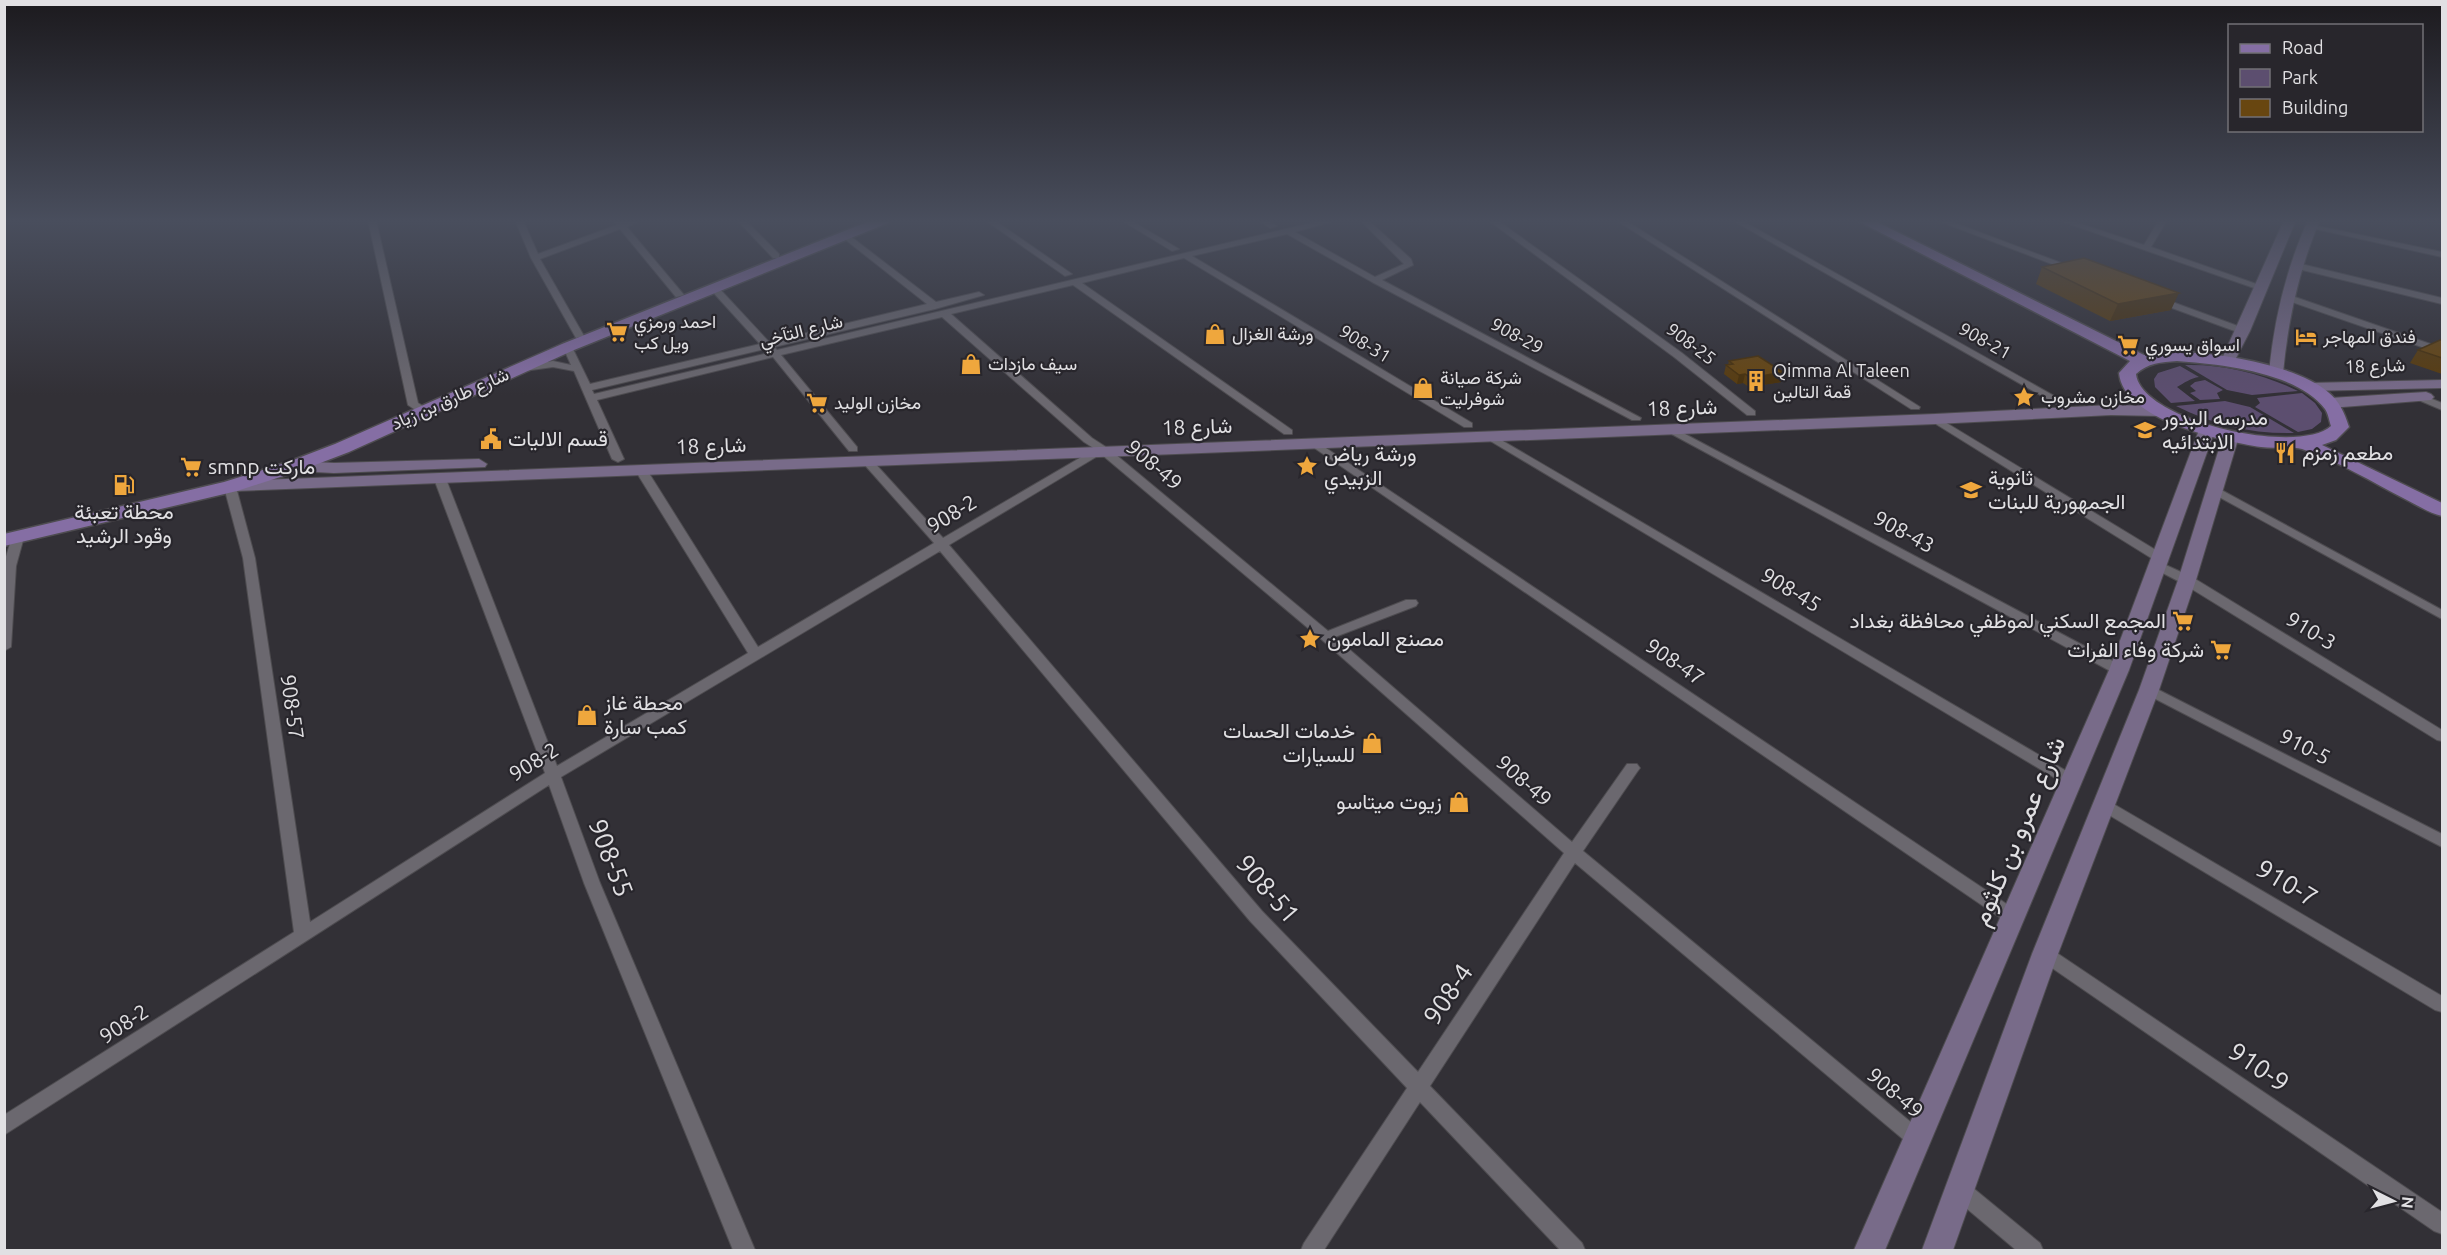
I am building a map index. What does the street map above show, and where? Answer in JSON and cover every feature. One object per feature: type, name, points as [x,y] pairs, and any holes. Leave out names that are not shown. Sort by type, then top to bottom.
[{"type":"main road","name":"شارع طارق بن زياد","points":[[9,535],[232,486],[295,466],[320,463],[418,408],[720,279]]},
{"type":"main road","name":"شارع طارق بن زياد","points":[[9,535],[260,467],[306,451],[510,372],[573,342],[737,279]]},
{"type":"main road","points":[[1984,279],[2149,359]]},
{"type":"main road","points":[[1994,279],[2149,359]]},
{"type":"main road","points":[[2202,357],[2228,361],[2276,373],[2308,387],[2330,402],[2340,415],[2340,427],[2330,436],[2300,442],[2267,441],[2230,436],[2207,430],[2160,411],[2136,394],[2128,383],[2127,373],[2134,365],[2149,359],[2202,357]]},
{"type":"main road","points":[[2330,436],[2389,473],[2442,500]]},
{"type":"main road","points":[[2300,442],[2442,510]]},
{"type":"street","points":[[386,279],[418,408]]},
{"type":"street","points":[[544,279],[573,342],[578,369],[618,459]]},
{"type":"street","points":[[665,279],[679,295]]},
{"type":"street","points":[[900,279],[935,306]]},
{"type":"street","name":"شارع التآخي","points":[[589,393],[767,345],[935,306],[1068,279]]},
{"type":"street","name":"شارع التآخي","points":[[589,393],[775,354],[944,313],[1069,279]]},
{"type":"street","points":[[1072,279],[1287,432]]},
{"type":"street","name":"908-31","points":[[1222,279],[1471,431]]},
{"type":"street","name":"908-25","points":[[1573,279],[1759,417]]},
{"type":"street","points":[[1712,279],[1915,407]]},
{"type":"street","name":"908-21","points":[[1840,279],[2060,402]]},
{"type":"street","points":[[2235,279],[2260,287]]},
{"type":"street","points":[[2228,361],[2243,332],[2264,279]]},
{"type":"street","points":[[2276,373],[2279,334],[2294,279]]},
{"type":"street","points":[[2333,279],[2442,301]]},
{"type":"street","name":"908-29","points":[[1375,280],[1636,418]]},
{"type":"street","points":[[714,288],[775,354],[853,449]]},
{"type":"street","points":[[2142,294],[2243,332]]},
{"type":"street","points":[[2289,298],[2442,351]]},
{"type":"street","name":"908-49","points":[[944,313],[1097,448],[1326,636],[1573,852],[1917,1139]]},
{"type":"street","points":[[510,372],[545,365],[560,365],[578,369]]},
{"type":"street","name":"شارع 18","points":[[2308,387],[2442,384]]},
{"type":"street","name":"شارع 18","points":[[320,463],[490,470],[642,470],[867,461],[1097,448],[1287,432],[1471,431],[1491,437],[1670,429],[1759,417],[1915,407],[2110,399],[2136,394]]},
{"type":"street","name":"شارع 18","points":[[2330,402],[2442,396]]},
{"type":"street","points":[[2420,397],[2442,407]]},
{"type":"street","name":"شارع 18","points":[[232,486],[440,479],[490,470],[618,459],[853,449],[1097,448],[1314,443],[1636,418],[1935,419],[2111,410],[2160,411]]},
{"type":"street","name":"910-3","points":[[1935,419],[2187,580],[2442,736]]},
{"type":"street","name":"908-43","points":[[1670,429],[2119,670]]},
{"type":"street","name":"شارع عمرو بن كلثوم","points":[[1869,1251],[2011,916],[2119,670],[2207,430]]},
{"type":"street","points":[[1937,1251],[2045,954],[2149,690],[2187,580],[2230,436]]},
{"type":"street","name":"908-45","points":[[1491,437],[2070,780]]},
{"type":"street","name":"908-47","points":[[1314,443],[2011,916]]},
{"type":"street","name":"908-2","points":[[4,1126],[553,775],[942,545],[1097,448]]},
{"type":"street","name":"908-51","points":[[867,461],[942,545],[1256,916],[1574,1251]]},
{"type":"street","points":[[642,470],[755,654]]},
{"type":"street","name":"908-55","points":[[440,479],[592,883],[744,1251]]},
{"type":"street","name":"908-57","points":[[232,486],[249,558],[303,934]]},
{"type":"street","points":[[2214,490],[2442,615]]},
{"type":"street","points":[[4,646],[10,566],[9,535]]},
{"type":"street","points":[[1326,636],[1411,603]]},
{"type":"street","name":"910-5","points":[[2149,690],[2442,841]]},
{"type":"street","name":"908-4","points":[[1312,1251],[1573,852],[1632,768]]},
{"type":"street","name":"910-7","points":[[2105,805],[2442,1005]]},
{"type":"street","name":"910-9","points":[[2045,954],[2442,1224]]},
{"type":"street","points":[[1960,1190],[2032,1251]]},
{"type":"green space","points":[[2185,365],[2215,366],[2243,371],[2298,391],[2252,395],[2227,390]]},
{"type":"green space","points":[[2180,366],[2199,377],[2177,387],[2195,401],[2171,403],[2155,387],[2154,379],[2158,373]]},
{"type":"green space","points":[[2205,380],[2223,390],[2217,393],[2220,399],[2200,400],[2190,393],[2196,391],[2190,386],[2195,382]]},
{"type":"green space","points":[[2302,393],[2315,403],[2322,413],[2321,422],[2312,429],[2298,432],[2255,407],[2260,403],[2257,398]]},
{"type":"green space","points":[[2225,401],[2250,407],[2294,433],[2263,432],[2233,427],[2176,406]]},
{"type":"building","points":[[2066,279],[2140,279],[2179,293],[2118,304]]},
{"type":"building","points":[[2442,340],[2442,358],[2418,350]]},
{"type":"building","points":[[1758,356],[1783,372],[1751,378],[1745,374],[1739,375],[1726,365],[1733,364],[1729,361]]},
{"type":"place","name":"احمد ورمزي ويل كب","points":[[617,332]]},
{"type":"place","name":"ورشة الغزال","points":[[1215,334]]},
{"type":"place","name":"فندق المهاجر","points":[[2306,337]]},
{"type":"place","name":"اسواق يسوري","points":[[2128,345]]},
{"type":"place","name":"سيف مازدات","points":[[971,364]]},
{"type":"place","name":"Qimma Al Taleen قمة التالين","points":[[1756,381]]},
{"type":"place","name":"شركة صيانة شوفرليت","points":[[1423,388]]},
{"type":"place","name":"مخازن مشروب","points":[[2024,397]]},
{"type":"place","name":"مخازن الوليد","points":[[817,403]]},
{"type":"place","name":"مدرسه البدور الابتدائيه","points":[[2145,430]]},
{"type":"place","name":"قسم الاليات","points":[[491,439]]},
{"type":"place","name":"مطعم زمزم","points":[[2285,453]]},
{"type":"place","name":"ورشة رياض الزبيدي","points":[[1307,466]]},
{"type":"place","name":"smnp ماركت","points":[[191,467]]},
{"type":"place","name":"محطة تعبئة وقود الرشيد","points":[[124,485]]},
{"type":"place","name":"ثانوية الجمهورية للبنات","points":[[1971,490]]},
{"type":"place","name":"المجمع السكني لموظفي محافظة بغداد","points":[[2183,621]]},
{"type":"place","name":"مصنع المامون","points":[[1310,639]]},
{"type":"place","name":"شركة وفاء الفرات","points":[[2221,650]]},
{"type":"place","name":"محطة غاز كمب سارة","points":[[587,715]]},
{"type":"place","name":"خدمات الحسات للسيارات","points":[[1372,743]]},
{"type":"place","name":"زيوت ميتاسو","points":[[1459,802]]}]
